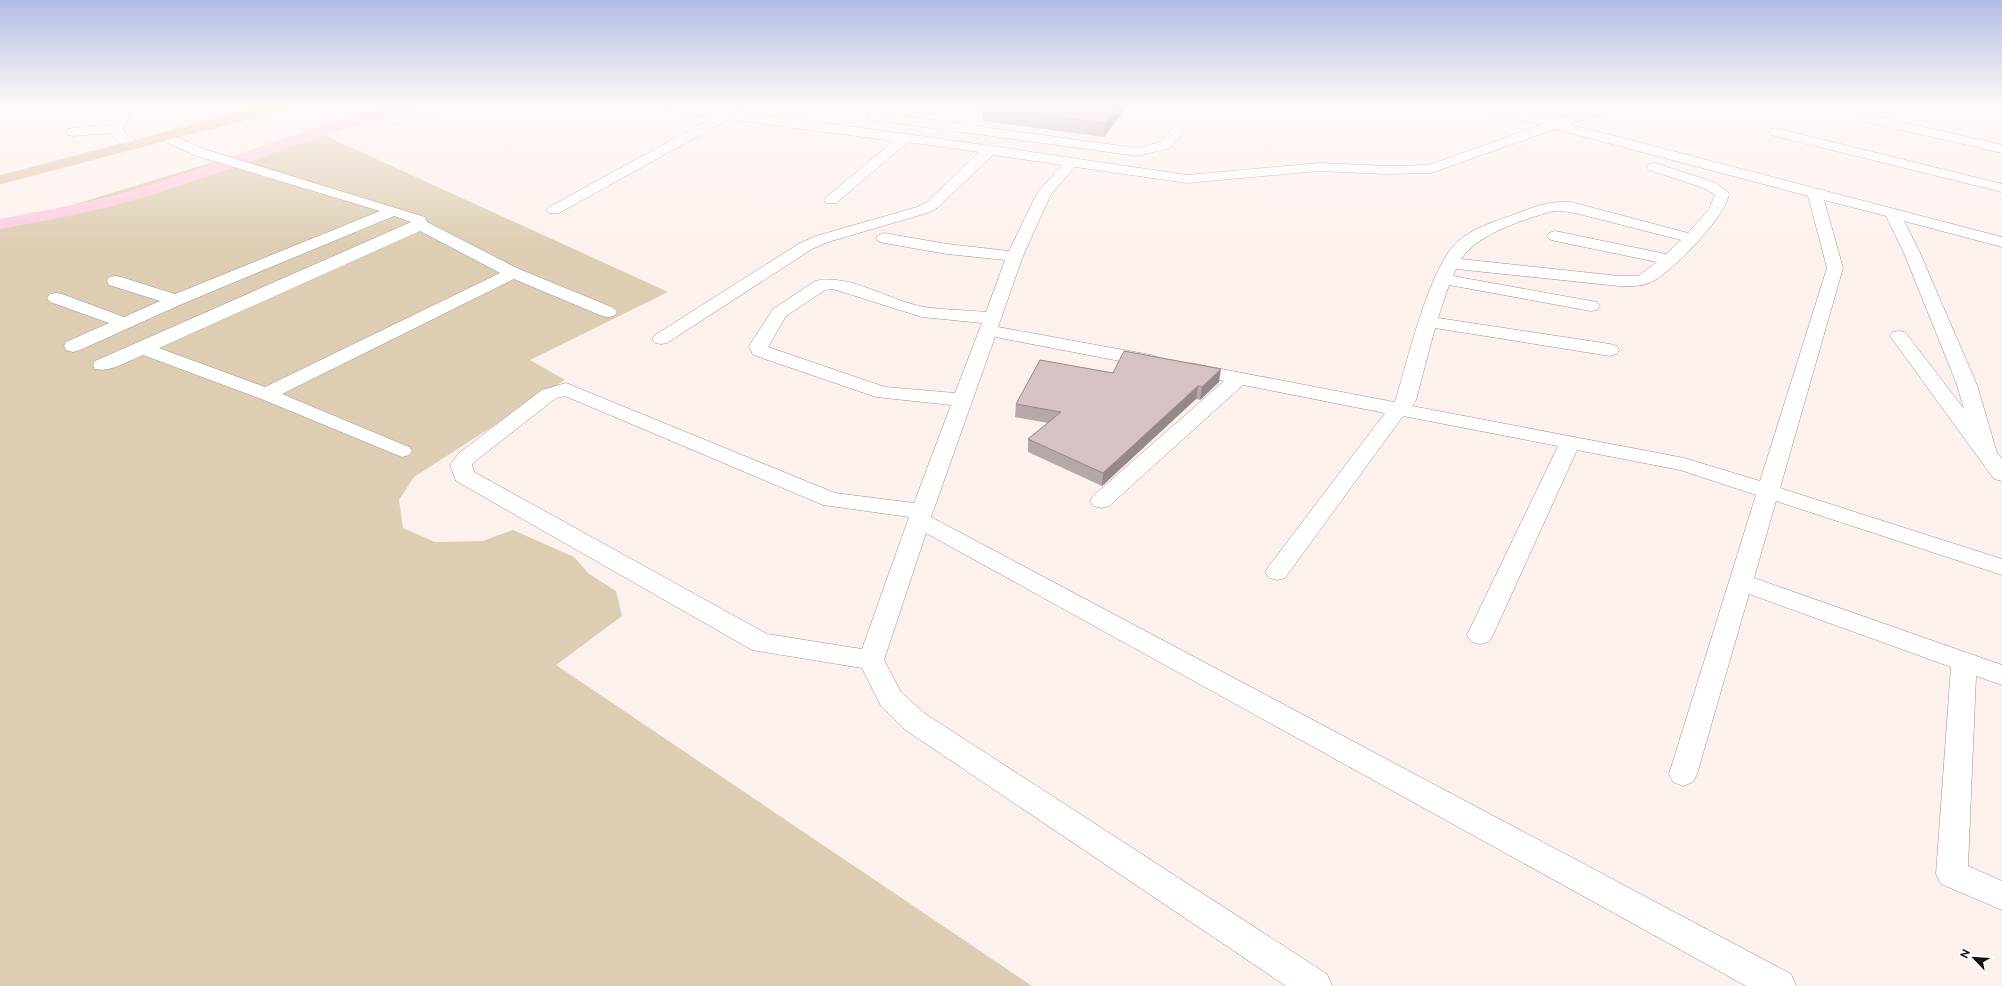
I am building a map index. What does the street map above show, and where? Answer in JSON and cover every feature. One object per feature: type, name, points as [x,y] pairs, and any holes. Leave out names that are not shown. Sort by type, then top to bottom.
[{"type":"main road","points":[[0,180],[106,152]]},
{"type":"street","points":[[198,152],[394,211],[420,220],[419,224]]},
{"type":"street","points":[[554,210],[659,152]]},
{"type":"street","points":[[832,200],[889,152]]},
{"type":"street","points":[[661,339],[806,246],[822,239],[922,210],[932,205],[988,152]]},
{"type":"street","points":[[1003,152],[1187,179],[1319,167],[1431,169],[1478,152]]},
{"type":"street","points":[[1034,157],[1038,152]]},
{"type":"street","points":[[1657,152],[2002,242]]},
{"type":"street","points":[[1857,152],[2002,188]]},
{"type":"street","points":[[1072,162],[1044,193],[1015,256],[989,324],[871,660],[891,699],[914,721],[1315,986]]},
{"type":"street","points":[[1450,262],[1636,282],[1647,278],[1670,260],[1690,238],[1700,230],[1720,203],[1722,193],[1709,185],[1654,167]]},
{"type":"street","points":[[1683,774],[1835,268],[1815,193]]},
{"type":"street","points":[[1277,572],[1387,423],[1406,400],[1428,322],[1443,279],[1450,262],[1463,245],[1489,229],[1552,206],[1571,207],[1690,238]]},
{"type":"street","points":[[73,346],[176,300],[394,211]]},
{"type":"street","points":[[1892,213],[1912,253],[1967,385],[1987,454]]},
{"type":"street","points":[[419,224],[513,272],[608,312]]},
{"type":"street","points":[[102,365],[419,224]]},
{"type":"street","points":[[1555,236],[1670,260]]},
{"type":"street","points":[[884,238],[947,249],[1015,256]]},
{"type":"street","points":[[266,394],[513,272]]},
{"type":"street","points":[[1443,279],[1591,306]]},
{"type":"street","points":[[115,281],[176,300]]},
{"type":"street","points":[[962,400],[882,393],[760,351],[758,346],[779,313],[821,286],[834,284],[922,312],[989,324],[1239,378],[1684,464],[2002,567]]},
{"type":"street","points":[[56,298],[124,323]]},
{"type":"street","points":[[1428,322],[1610,350]]},
{"type":"street","points":[[1899,336],[2002,474]]},
{"type":"street","points":[[143,348],[266,394],[402,450]]},
{"type":"street","points":[[1101,501],[1239,378]]},
{"type":"street","points":[[871,660],[761,643],[464,476],[461,465],[466,458],[549,394],[566,389],[831,500],[921,516],[1779,986]]},
{"type":"street","points":[[1480,635],[1570,442]]},
{"type":"street","points":[[1741,582],[2002,675]]},
{"type":"street","points":[[1964,662],[1952,874],[2002,896]]},
{"type":"shaded area","points":[[246,152],[361,152],[668,292],[530,360],[565,380],[414,477],[399,500],[403,528],[435,542],[483,541],[513,530],[574,557],[589,574],[616,591],[622,616],[556,665],[1032,986],[0,986],[0,227]]},
{"type":"building","points":[[1124,351],[1221,369],[1202,387],[1198,386],[1103,473],[1028,439],[1061,412],[1016,404],[1040,360],[1113,373]]},
{"type":"waterway","points":[[0,224],[83,208],[125,197],[195,175],[260,152]]}]
